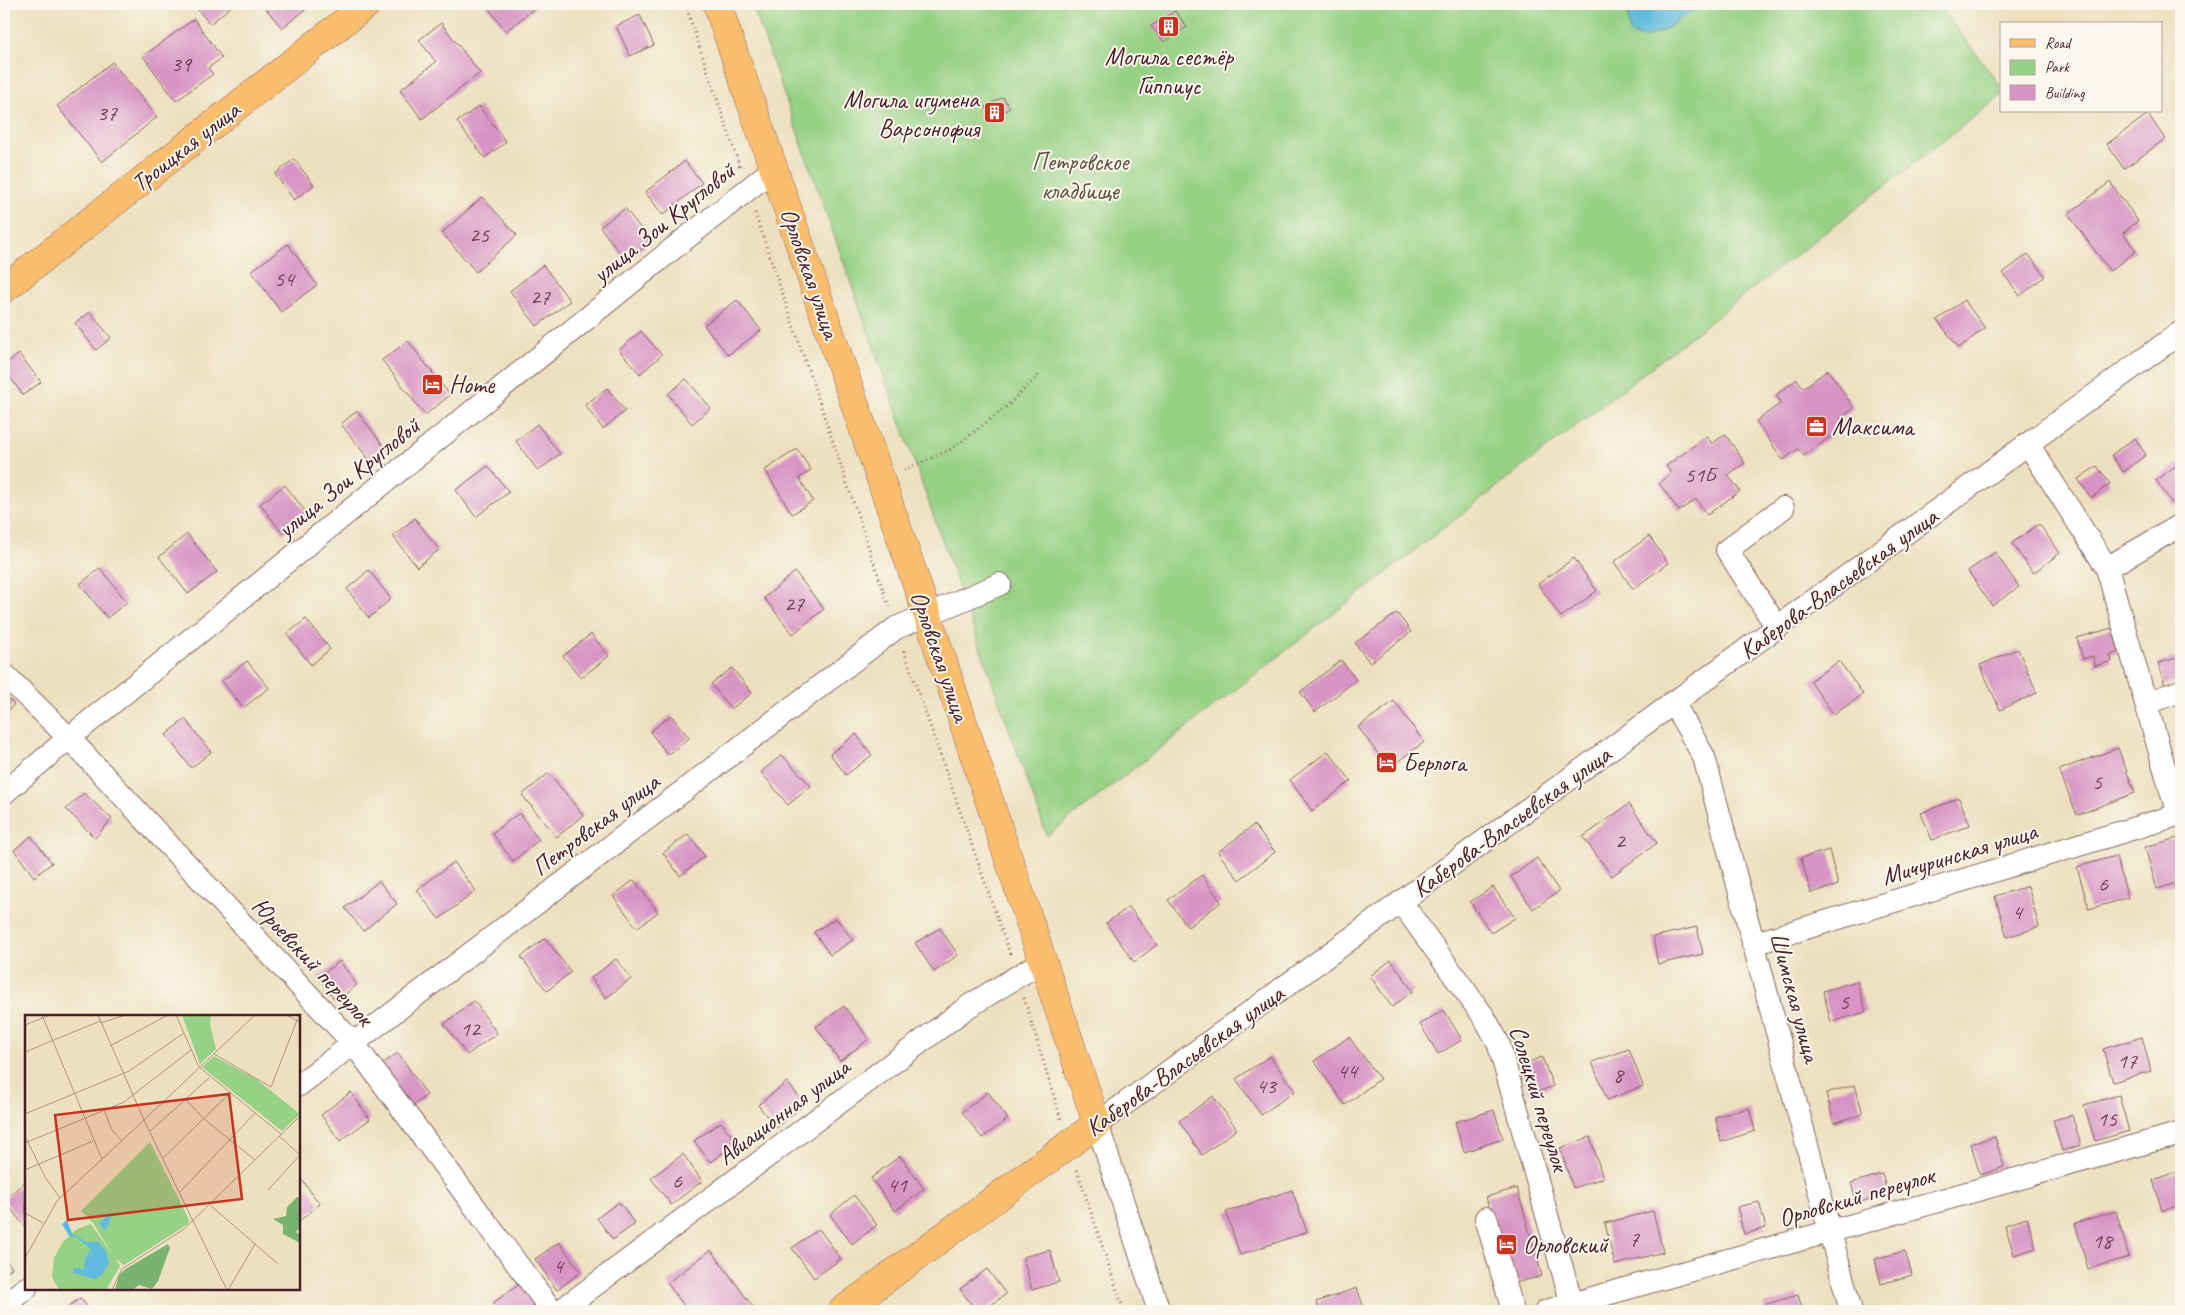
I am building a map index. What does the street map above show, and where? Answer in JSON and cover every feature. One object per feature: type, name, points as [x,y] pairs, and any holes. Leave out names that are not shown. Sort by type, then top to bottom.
[{"type":"main road","name":"Троицкая улица","points":[[4,289],[367,4]]},
{"type":"main road","name":"Орловская улица","points":[[717,4],[927,614],[1097,1124]]},
{"type":"main road","name":"Каберова-Власьевская улица","points":[[842,1311],[1097,1124]]},
{"type":"street","name":"улица Зои Кругловой","points":[[4,793],[69,738],[775,168]]},
{"type":"street","name":"Каберова-Власьевская улица","points":[[1097,1124],[2181,332]]},
{"type":"street","points":[[2028,444],[2107,568],[2179,815]]},
{"type":"street","points":[[1776,627],[1727,550],[1783,508]]},
{"type":"street","points":[[2107,568],[2181,525]]},
{"type":"street","name":"Петровская улица","points":[[300,1084],[896,628],[1000,584]]},
{"type":"street","name":"Юрьевский переулок","points":[[4,674],[69,738],[354,1044],[552,1311]]},
{"type":"street","points":[[2146,703],[2181,691]]},
{"type":"street","name":"Шимская улица","points":[[1673,702],[1704,757],[1852,1311]]},
{"type":"street","name":"Мичуринская улица","points":[[1753,944],[2179,815]]},
{"type":"street","name":"Солецкий переулок","points":[[1401,902],[1484,1017],[1498,1042],[1572,1304]]},
{"type":"street","name":"Авиационная улица","points":[[560,1311],[969,1006],[1043,961]]},
{"type":"street","name":"Орловская улица","points":[[1097,1124],[1159,1311]]},
{"type":"street","name":"Орловский переулок","points":[[1546,1311],[2181,1133]]},
{"type":"street","points":[[1486,1218],[1512,1311]]},
{"type":"street","points":[[4,1305],[25,1289]]},
{"type":"path","points":[[685,4],[896,628],[1018,977],[1069,1145],[1124,1311]]},
{"type":"path","points":[[881,480],[952,449],[1006,407],[1041,374]]},
{"type":"green space","name":"Петровское кладбище","points":[[752,4],[1938,4],[2000,85],[2000,97],[1047,836]]},
{"type":"water","points":[[1631,4],[1701,4],[1663,31],[1643,38],[1630,33],[1628,18]]},
{"type":"building","points":[[193,4],[234,4],[210,24]]},
{"type":"building","points":[[262,4],[306,4],[309,7],[282,28]]},
{"type":"building","points":[[485,4],[534,4],[536,7],[506,31]]},
{"type":"building","name":"Могила сестёр Гиппиус","points":[[1175,11],[1187,27],[1164,42],[1151,26]]},
{"type":"building","points":[[640,15],[654,45],[630,56],[616,26]]},
{"type":"building","points":[[194,19],[222,58],[208,68],[213,74],[176,101],[143,56]]},
{"type":"building","points":[[441,23],[480,73],[422,119],[400,90],[436,62],[419,40]]},
{"type":"building","points":[[112,62],[157,117],[102,162],[57,106]]},
{"type":"building","name":"Могила игумена Варсонофия","points":[[1003,97],[1010,108],[992,118],[985,107]]},
{"type":"building","points":[[479,106],[506,142],[485,158],[457,122]]},
{"type":"building","points":[[2148,114],[2165,139],[2124,169],[2107,144]]},
{"type":"building","points":[[294,159],[314,185],[294,200],[275,174]]},
{"type":"building","points":[[685,161],[702,183],[663,215],[645,192]]},
{"type":"building","points":[[2110,182],[2138,221],[2123,233],[2136,251],[2110,271],[2068,214]]},
{"type":"building","points":[[482,197],[517,235],[476,272],[442,233]]},
{"type":"building","points":[[625,208],[651,242],[626,261],[600,227]]},
{"type":"building","points":[[288,244],[317,285],[281,312],[251,271]]},
{"type":"building","points":[[2028,254],[2045,276],[2020,296],[2003,273]]},
{"type":"building","points":[[543,265],[570,301],[537,326],[510,291]]},
{"type":"building","points":[[737,300],[761,330],[728,355],[704,325]]},
{"type":"building","points":[[1964,300],[1985,328],[1959,348],[1937,320]]},
{"type":"building","points":[[90,312],[111,338],[96,350],[75,323]]},
{"type":"building","points":[[641,331],[662,355],[640,374],[619,350]]},
{"type":"building","points":[[408,341],[450,395],[425,415],[382,360]]},
{"type":"building","points":[[19,354],[41,382],[23,395],[4,369],[4,365]]},
{"type":"building","points":[[1828,370],[1854,408],[1840,419],[1845,426],[1804,456],[1798,449],[1783,460],[1756,421],[1781,403],[1776,395],[1797,379],[1803,388]]},
{"type":"building","points":[[686,379],[711,408],[692,424],[668,394]]},
{"type":"building","points":[[607,388],[625,411],[603,429],[585,405]]},
{"type":"building","points":[[357,411],[386,449],[370,461],[341,424]]},
{"type":"building","points":[[537,424],[560,454],[538,471],[516,441]]},
{"type":"building","points":[[1725,434],[1745,463],[1728,475],[1740,491],[1707,515],[1696,499],[1679,511],[1659,483],[1671,473],[1666,466],[1707,436],[1712,444]]},
{"type":"building","points":[[2135,438],[2146,455],[2123,472],[2111,455]]},
{"type":"building","points":[[797,449],[811,470],[799,478],[813,501],[792,514],[765,470]]},
{"type":"building","points":[[2181,462],[2181,501],[2174,506],[2156,480]]},
{"type":"building","points":[[488,466],[509,492],[476,517],[456,490]]},
{"type":"building","points":[[2097,466],[2110,484],[2091,498],[2078,479]]},
{"type":"building","points":[[285,485],[308,515],[283,534],[260,504]]},
{"type":"building","points":[[415,518],[439,550],[417,567],[393,536]]},
{"type":"building","points":[[2039,524],[2060,553],[2033,573],[2012,543]]},
{"type":"building","points":[[187,534],[217,572],[188,594],[159,557]]},
{"type":"building","points":[[1649,536],[1668,563],[1633,589],[1614,562]]},
{"type":"building","points":[[1995,552],[2019,587],[1992,606],[1968,571]]},
{"type":"building","points":[[1574,558],[1597,591],[1561,617],[1538,584]]},
{"type":"building","points":[[100,568],[127,602],[107,618],[80,584]]},
{"type":"building","points":[[369,570],[391,599],[369,618],[347,589]]},
{"type":"building","points":[[795,572],[824,609],[793,634],[764,598]]},
{"type":"building","points":[[1397,613],[1411,632],[1370,663],[1355,643]]},
{"type":"building","points":[[306,619],[330,649],[311,665],[287,634]]},
{"type":"building","points":[[2112,628],[2119,652],[2110,655],[2112,661],[2095,666],[2093,656],[2083,659],[2077,638]]},
{"type":"building","points":[[591,634],[609,656],[581,678],[563,656]]},
{"type":"building","points":[[2018,649],[2037,693],[2000,710],[1980,665]]},
{"type":"building","points":[[2181,657],[2181,680],[2165,685],[2158,663]]},
{"type":"building","points":[[1341,660],[1356,680],[1315,712],[1300,692]]},
{"type":"building","points":[[247,661],[269,688],[243,708],[222,681]]},
{"type":"building","points":[[1839,661],[1863,694],[1834,715],[1810,681]]},
{"type":"building","points":[[732,668],[752,693],[731,709],[711,684]]},
{"type":"building","points":[[4,694],[14,704],[4,716]]},
{"type":"building","points":[[1394,701],[1424,742],[1393,765],[1384,762],[1358,727]]},
{"type":"building","points":[[671,715],[689,738],[668,755],[650,732]]},
{"type":"building","points":[[185,719],[211,752],[191,768],[166,735]]},
{"type":"building","points":[[856,734],[872,755],[846,775],[830,754]]},
{"type":"building","points":[[2118,748],[2135,793],[2077,815],[2059,770]]},
{"type":"building","points":[[1328,751],[1351,781],[1312,811],[1290,780]]},
{"type":"building","points":[[782,755],[811,786],[788,805],[761,772]]},
{"type":"building","points":[[549,773],[583,815],[557,837],[522,795]]},
{"type":"building","points":[[84,793],[112,819],[95,838],[66,809]]},
{"type":"building","points":[[1959,798],[1970,825],[1932,840],[1921,813]]},
{"type":"building","points":[[1629,804],[1657,843],[1612,876],[1583,837]]},
{"type":"building","points":[[519,813],[539,840],[513,861],[492,833]]},
{"type":"building","points":[[1254,825],[1275,852],[1239,880],[1218,852]]},
{"type":"building","points":[[688,834],[705,856],[680,876],[663,853]]},
{"type":"building","points":[[31,836],[52,863],[34,877],[14,850]]},
{"type":"building","points":[[2181,837],[2181,882],[2157,889],[2145,847]]},
{"type":"building","points":[[1829,850],[1838,885],[1811,893],[1801,858]]},
{"type":"building","points":[[2116,856],[2128,898],[2089,909],[2077,867]]},
{"type":"building","points":[[1537,858],[1559,891],[1533,909],[1511,877]]},
{"type":"building","points":[[454,862],[476,891],[439,919],[417,890]]},
{"type":"building","points":[[1202,875],[1221,902],[1188,927],[1168,900]]},
{"type":"building","points":[[634,880],[658,912],[637,928],[613,896]]},
{"type":"building","points":[[379,881],[397,904],[363,931],[345,908]]},
{"type":"building","points":[[2028,886],[2039,927],[2007,937],[1995,896]]},
{"type":"building","points":[[1493,887],[1515,918],[1491,933],[1470,902]]},
{"type":"building","points":[[1129,907],[1157,945],[1134,962],[1106,923]]},
{"type":"building","points":[[836,918],[853,940],[830,955],[814,932]]},
{"type":"building","points":[[1697,927],[1703,954],[1658,964],[1653,937]]},
{"type":"building","points":[[940,928],[958,955],[934,972],[915,943]]},
{"type":"building","points":[[545,938],[571,972],[547,991],[521,957]]},
{"type":"building","points":[[616,959],[631,979],[606,998],[591,978]]},
{"type":"building","points":[[1391,960],[1413,991],[1392,1007],[1370,976]]},
{"type":"building","points":[[340,961],[357,985],[336,1001],[318,977]]},
{"type":"building","points":[[1857,981],[1866,1012],[1831,1022],[1823,991]]},
{"type":"building","points":[[474,1001],[497,1033],[467,1055],[444,1024]]},
{"type":"building","points":[[844,1006],[869,1039],[840,1061],[816,1027]]},
{"type":"building","points":[[1444,1010],[1462,1040],[1438,1054],[1420,1024]]},
{"type":"building","points":[[1349,1037],[1380,1079],[1345,1105],[1314,1061]]},
{"type":"building","points":[[2142,1037],[2151,1071],[2113,1082],[2103,1049]]},
{"type":"building","points":[[1629,1049],[1643,1086],[1607,1100],[1592,1062]]},
{"type":"building","points":[[398,1053],[427,1095],[408,1109],[378,1067]]},
{"type":"building","points":[[1270,1056],[1295,1091],[1261,1115],[1236,1079]]},
{"type":"building","points":[[1542,1057],[1553,1086],[1531,1095],[1519,1066]]},
{"type":"building","points":[[787,1082],[805,1104],[776,1128],[758,1105]]},
{"type":"building","points":[[1855,1085],[1863,1114],[1834,1123],[1826,1093]]},
{"type":"building","points":[[351,1092],[370,1119],[340,1141],[321,1115]]},
{"type":"building","points":[[988,1092],[1008,1119],[982,1138],[962,1112]]},
{"type":"building","points":[[2119,1095],[2129,1131],[2095,1141],[2084,1105]]},
{"type":"building","points":[[1213,1096],[1237,1129],[1202,1155],[1179,1121]]},
{"type":"building","points":[[1749,1108],[1755,1131],[1721,1142],[1715,1117]]},
{"type":"building","points":[[1494,1110],[1503,1139],[1464,1152],[1455,1122]]},
{"type":"building","points":[[2072,1115],[2081,1145],[2062,1151],[2053,1120]]},
{"type":"building","points":[[721,1122],[737,1143],[710,1162],[694,1141]]},
{"type":"building","points":[[1590,1137],[1603,1178],[1573,1188],[1560,1148]]},
{"type":"building","points":[[1995,1137],[2004,1167],[1980,1175],[1971,1144]]},
{"type":"building","points":[[683,1154],[702,1181],[671,1205],[651,1178]]},
{"type":"building","points":[[900,1156],[924,1189],[895,1211],[871,1178]]},
{"type":"building","points":[[2181,1171],[2181,1205],[2162,1211],[2153,1180]]},
{"type":"building","points":[[1882,1174],[1888,1194],[1857,1203],[1851,1183]]},
{"type":"building","points":[[300,1177],[320,1204],[300,1220]]},
{"type":"building","points":[[25,1182],[25,1227],[4,1200]]},
{"type":"building","points":[[1517,1188],[1542,1276],[1511,1284],[1486,1197]]},
{"type":"building","points":[[1292,1190],[1307,1232],[1240,1255],[1226,1212]]},
{"type":"building","points":[[854,1195],[877,1225],[852,1244],[830,1215]]},
{"type":"building","points":[[619,1202],[635,1224],[613,1240],[597,1218]]},
{"type":"building","points":[[1759,1202],[1766,1228],[1744,1234],[1737,1207]]},
{"type":"building","points":[[1653,1211],[1663,1252],[1615,1265],[1605,1223]]},
{"type":"building","points":[[2116,1211],[2129,1257],[2088,1269],[2075,1223]]},
{"type":"building","points":[[2027,1218],[2036,1248],[2014,1255],[2005,1225]]},
{"type":"building","points":[[819,1229],[841,1259],[814,1278],[792,1248]]},
{"type":"building","points":[[559,1242],[581,1272],[557,1290],[535,1259]]},
{"type":"building","points":[[711,1250],[756,1311],[688,1311],[667,1283]]},
{"type":"building","points":[[1050,1250],[1059,1282],[1032,1290],[1023,1257]]},
{"type":"building","points":[[1905,1251],[1912,1275],[1881,1284],[1875,1259]]},
{"type":"building","points":[[4,1257],[12,1268],[4,1274]]},
{"type":"building","points":[[987,1269],[1006,1294],[983,1311],[976,1311],[960,1289]]},
{"type":"building","points":[[521,1283],[538,1308],[534,1311],[498,1311],[493,1303]]},
{"type":"building","points":[[1357,1288],[1365,1311],[1320,1311],[1316,1302]]},
{"type":"building","points":[[1798,1295],[1803,1311],[1765,1311],[1763,1305]]},
{"type":"building","points":[[80,1298],[91,1311],[64,1311],[72,1304]]},
{"type":"place","name":"Могила сестёр Гиппиус","points":[[1169,27]]},
{"type":"place","name":"Могила игумена Варсонофия","points":[[995,113]]},
{"type":"place","name":"Home","points":[[433,384]]},
{"type":"place","name":"Максима","points":[[1816,426]]},
{"type":"place","name":"Берлога","points":[[1387,762]]},
{"type":"place","name":"Орловский","points":[[1507,1244]]}]
